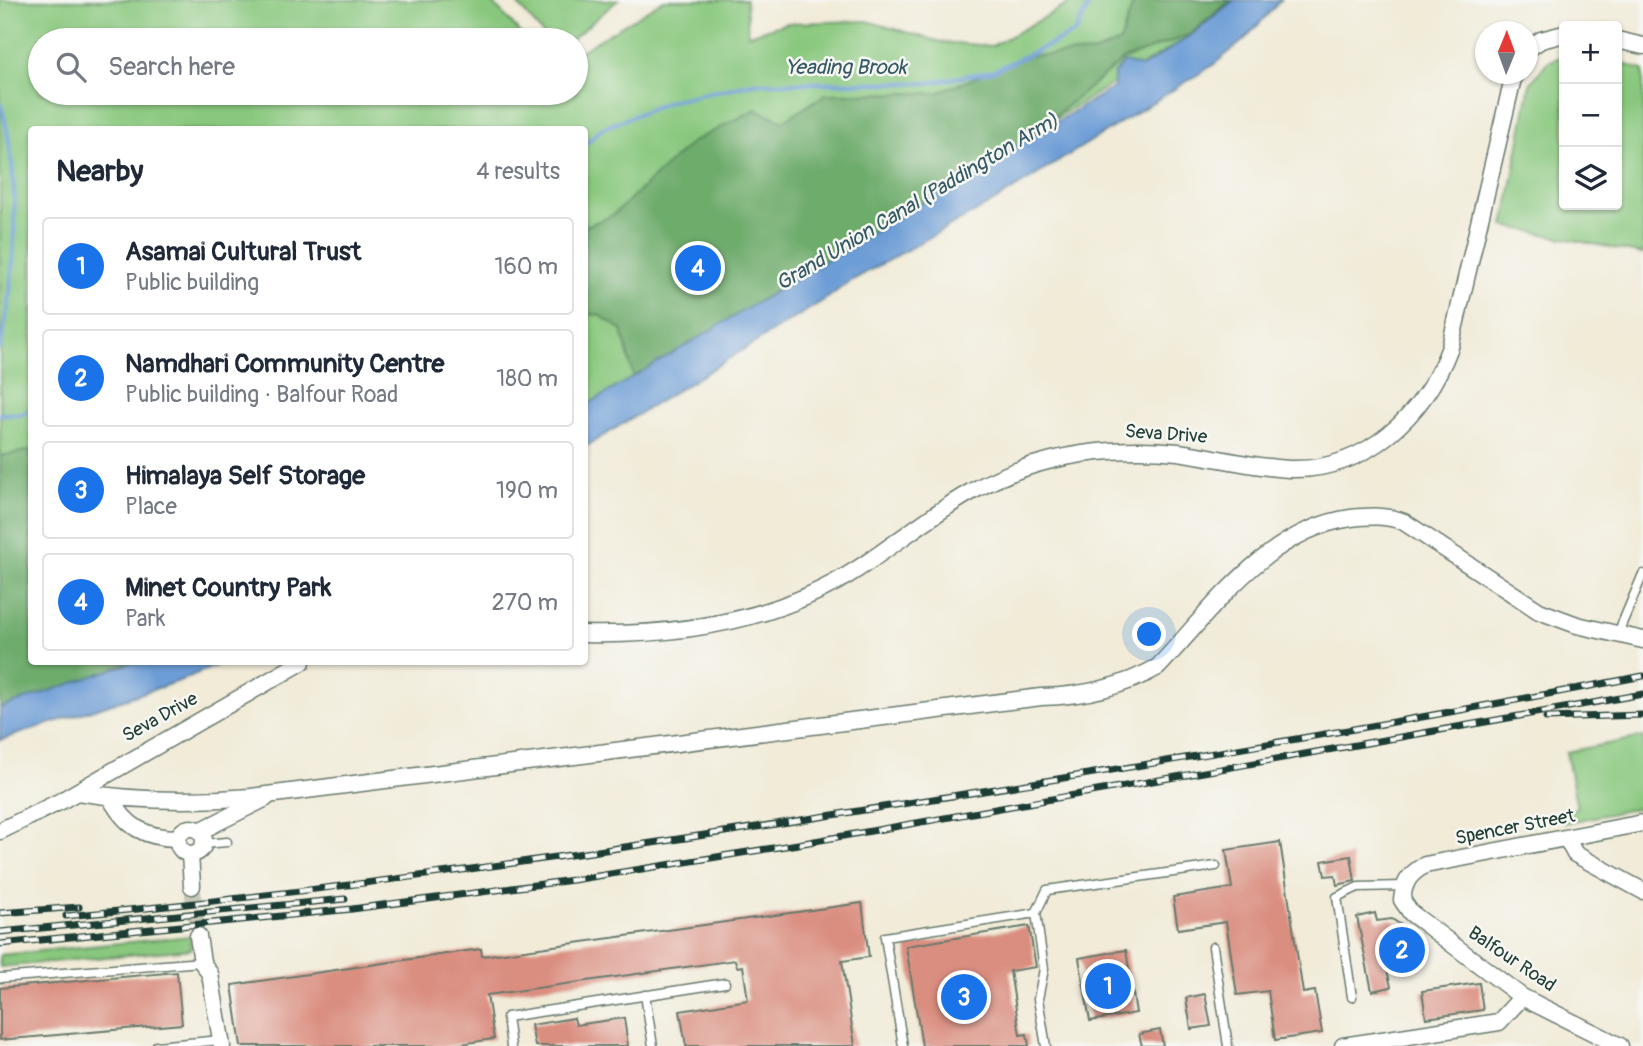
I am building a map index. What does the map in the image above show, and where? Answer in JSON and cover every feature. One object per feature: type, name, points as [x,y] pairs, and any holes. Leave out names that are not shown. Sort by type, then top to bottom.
[{"type":"street","points":[[1538,42],[1559,35]]},
{"type":"street","points":[[1622,41],[1643,46]]},
{"type":"street","name":"Seva Drive","points":[[588,634],[702,626],[781,607],[858,568],[957,497],[1012,472],[1053,459],[1148,450],[1268,467],[1304,468],[1352,457],[1376,445],[1425,399],[1442,369],[1450,346],[1512,84]]},
{"type":"street","points":[[77,792],[110,797],[216,800],[1041,697],[1080,695],[1146,674],[1158,667],[1220,598],[1288,540],[1316,525],[1360,517],[1394,518],[1404,523],[1539,611],[1577,625],[1643,640]]},
{"type":"street","name":"Seva Drive","points":[[0,831],[77,792],[297,665]]},
{"type":"street","points":[[178,838],[182,850],[190,854],[197,853],[202,837],[272,794]]},
{"type":"street","points":[[110,797],[125,821],[149,836],[178,838],[187,829],[202,837]]},
{"type":"street","name":"Spencer Street","points":[[1404,886],[1411,873],[1425,865],[1643,823]]},
{"type":"street","points":[[1567,839],[1575,854],[1643,891]]},
{"type":"street","points":[[190,854],[192,886]]},
{"type":"street","name":"Balfour Road","points":[[1404,886],[1402,900],[1411,913],[1522,996],[1620,1046]]},
{"type":"street","points":[[198,936],[201,962],[210,974],[221,1043]]},
{"type":"street","points":[[1343,1046],[1500,1022],[1522,996]]},
{"type":"lane","points":[[1618,633],[1643,574]]},
{"type":"lane","points":[[202,837],[227,842]]},
{"type":"lane","points":[[1046,1046],[1038,999],[1044,969],[1036,913],[1047,891],[1216,866]]},
{"type":"lane","points":[[1352,997],[1337,897],[1358,887],[1404,886]]},
{"type":"lane","points":[[903,1046],[884,937],[1036,913]]},
{"type":"lane","points":[[1213,947],[1227,1046]]},
{"type":"lane","points":[[0,978],[201,962]]},
{"type":"lane","points":[[511,1046],[507,1017],[726,983]]},
{"type":"lane","points":[[645,995],[653,1046]]},
{"type":"lane","points":[[156,1046],[221,1043]]},
{"type":"green space","points":[[0,0],[490,0],[516,28],[28,28],[28,105],[588,105],[588,47],[664,0],[746,0],[748,35],[787,23],[867,21],[941,42],[992,46],[1067,5],[1070,0],[1231,0],[1195,33],[588,405],[588,126],[28,126],[30,665],[0,701]]},
{"type":"green space","points":[[514,0],[618,0],[585,28],[538,28]]},
{"type":"green space","points":[[1134,0],[1231,0],[1189,35],[1124,59],[1028,138],[872,238],[634,380],[622,330],[599,315],[588,314],[588,225],[613,215],[692,142],[756,109],[783,121],[826,94],[937,93],[1028,56],[1095,52],[1120,42]]},
{"type":"green space","points":[[1559,58],[1559,210],[1622,210],[1622,64],[1643,70],[1643,254],[1504,226],[1530,84],[1538,84],[1538,74],[1547,62]]},
{"type":"green space","points":[[28,451],[28,665],[122,665],[82,681],[0,729],[0,456]]},
{"type":"green space","points":[[1643,737],[1643,807],[1564,823],[1562,811],[1577,808],[1566,752]]},
{"type":"green space","points":[[190,936],[191,949],[0,967],[0,955]]},
{"type":"water","points":[[1234,0],[1281,0],[1244,40],[1213,65],[990,204],[847,283],[829,297],[588,445],[588,404],[1114,87],[1114,73],[1124,62],[1142,67],[1190,36]]},
{"type":"water","points":[[124,665],[217,665],[179,681],[0,740],[0,708]]},
{"type":"building","points":[[1280,842],[1303,993],[1315,991],[1322,1033],[1275,1040],[1268,991],[1237,995],[1226,922],[1178,929],[1173,897],[1232,888],[1226,850]]},
{"type":"building","points":[[1351,856],[1355,881],[1337,885],[1335,875],[1325,876],[1322,861]]},
{"type":"building","points":[[862,903],[869,957],[842,961],[855,1046],[686,1046],[680,1011],[748,1000],[743,966],[737,967],[735,960],[487,995],[494,1039],[447,1046],[241,1046],[232,985],[481,949],[482,956]]},
{"type":"building","points":[[1375,913],[1377,921],[1392,919],[1401,925],[1402,932],[1411,940],[1417,940],[1420,959],[1386,966],[1391,987],[1372,991],[1357,917]]},
{"type":"building","points":[[1029,926],[1036,967],[1010,971],[1020,1035],[1027,1034],[1029,1046],[922,1046],[906,946]]},
{"type":"building","points":[[1126,950],[1136,1013],[1090,1021],[1079,958]]},
{"type":"building","points":[[177,972],[182,1024],[0,1040],[0,988]]},
{"type":"building","points":[[1479,983],[1483,1010],[1426,1018],[1422,991]]},
{"type":"building","points":[[1205,994],[1211,1026],[1191,1029],[1186,998]]},
{"type":"building","points":[[574,1018],[576,1025],[624,1018],[628,1046],[535,1046],[531,1025]]},
{"type":"building","points":[[1160,1030],[1163,1046],[1142,1046],[1139,1034]]},
{"type":"waterway","name":"Yeading Brook","points":[[588,141],[601,129],[670,101],[755,83],[928,83],[993,71],[1075,33],[1091,0]]},
{"type":"waterway","points":[[0,103],[12,161],[14,193],[13,258],[0,348]]},
{"type":"waterway","name":"Yeading Brook","points":[[0,414],[23,414],[28,411]]},
{"type":"tunnel","points":[[192,886],[198,936]]},
{"type":"railway","points":[[66,916],[383,881],[698,836],[1184,758],[1643,676]]},
{"type":"railway","points":[[0,944],[352,909],[573,880],[798,844],[1643,694]]},
{"type":"railway","points":[[1546,718],[1643,715]]},
{"type":"railway","points":[[0,932],[345,899]]},
{"type":"railway","points":[[0,913],[79,907]]},
{"type":"place","name":"Minet Country Park","points":[[698,268]]},
{"type":"place","name":"Namdhari Community Centre","points":[[1402,950]]},
{"type":"place","name":"Asamai Cultural Trust","points":[[1108,986]]},
{"type":"place","name":"Himalaya Self Storage","points":[[964,997]]},
{"type":"water label","name":"Grand Union Canal (Paddington Arm)","points":[[917,202]]}]
